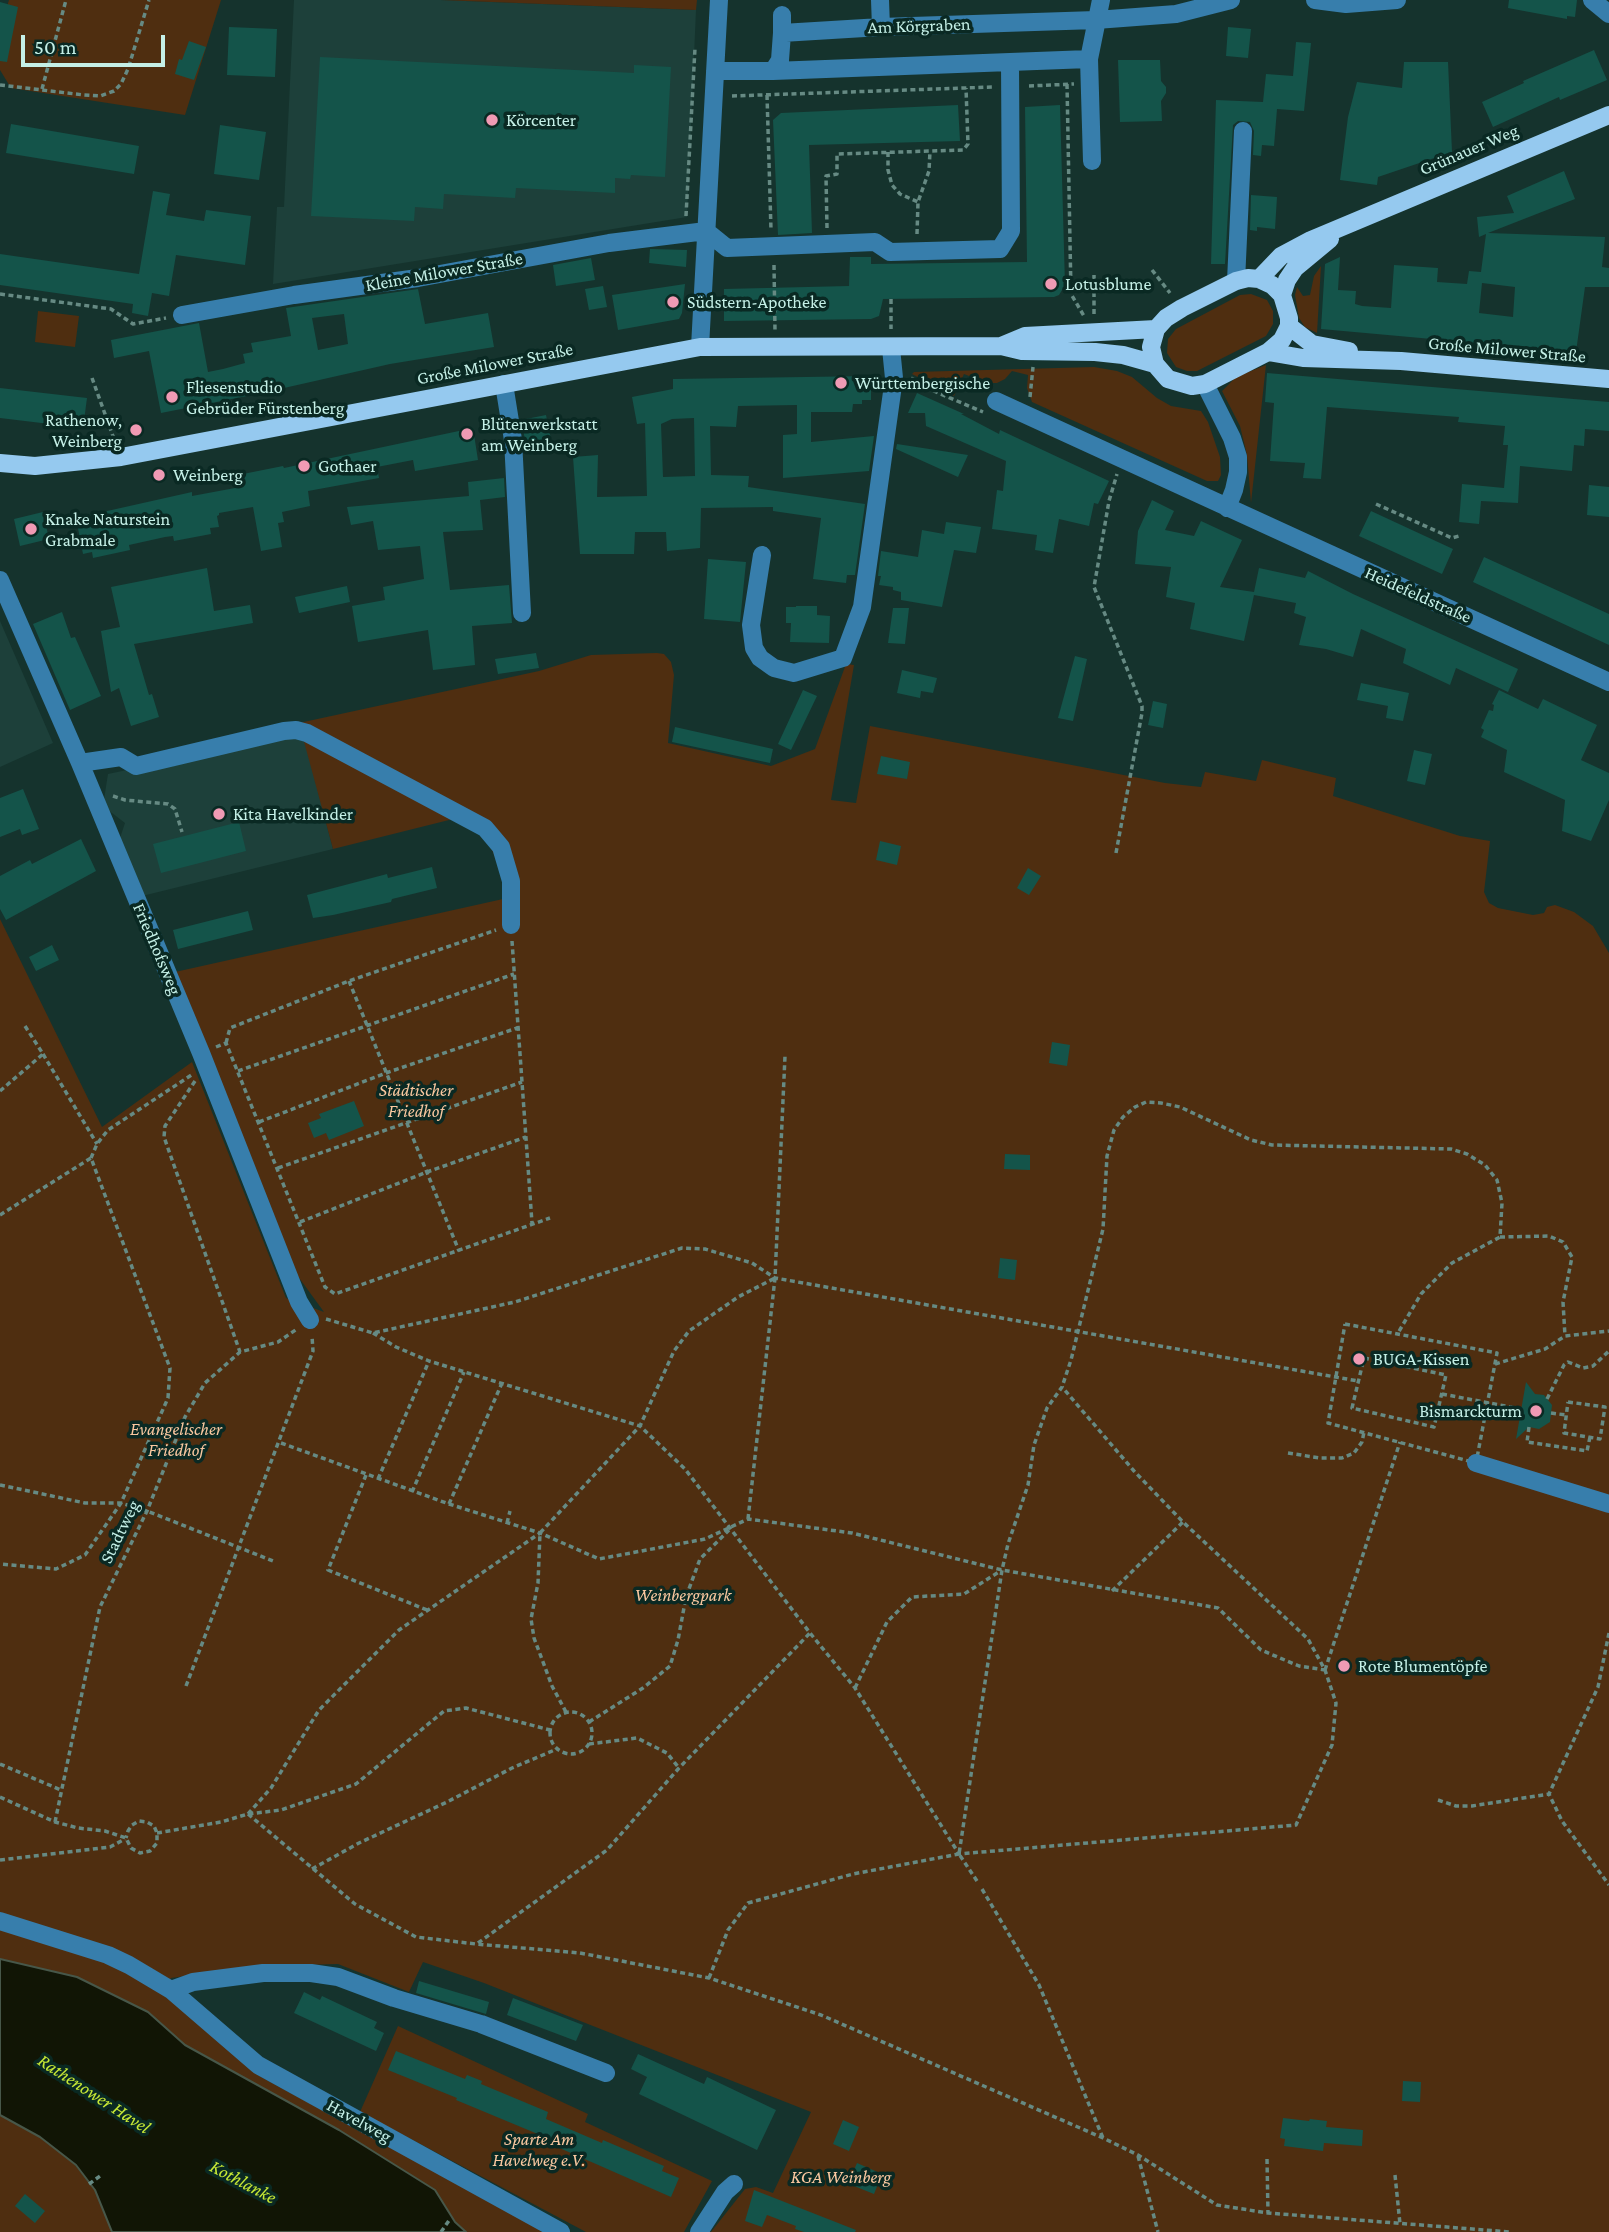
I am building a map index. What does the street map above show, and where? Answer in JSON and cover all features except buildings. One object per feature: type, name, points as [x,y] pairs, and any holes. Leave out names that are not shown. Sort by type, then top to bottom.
[{"type":"main road","name":"Grünauer Weg","points":[[1259,279],[1281,256],[1320,236],[1609,115]]},
{"type":"main road","name":"Grünauer Weg","points":[[1282,295],[1295,268],[1346,226]]},
{"type":"main road","points":[[1155,364],[1151,348],[1156,328],[1166,318],[1236,281],[1259,279],[1272,285],[1282,295],[1289,318],[1289,326],[1282,340],[1268,352],[1205,384]]},
{"type":"main road","name":"Große Milower Straße","points":[[1289,326],[1312,344],[1401,361]]},
{"type":"main road","name":"Große Milower Straße","points":[[1001,346],[1024,336],[1156,328]]},
{"type":"main road","name":"Große Milower Straße","points":[[0,463],[35,466],[121,457],[700,347],[1001,346],[1035,352],[1114,354],[1155,364],[1168,379],[1179,384],[1205,384]]},
{"type":"main road","name":"Große Milower Straße","points":[[1268,352],[1303,358],[1401,361],[1609,379]]},
{"type":"street","points":[[700,347],[719,0]]},
{"type":"street","points":[[880,0],[881,27]]},
{"type":"street","points":[[1092,161],[1089,59],[1101,0]]},
{"type":"street","name":"Am Körgraben","points":[[782,33],[1096,20],[1176,14],[1231,0]]},
{"type":"street","points":[[1315,0],[1346,4],[1397,0]]},
{"type":"street","points":[[1592,0],[1609,13]]},
{"type":"street","points":[[773,71],[780,60],[782,15]]},
{"type":"street","points":[[715,71],[1089,59]]},
{"type":"street","points":[[706,231],[727,248],[875,242],[890,252],[1000,249],[1011,231],[1010,62]]},
{"type":"street","points":[[1236,281],[1243,131]]},
{"type":"street","name":"Kleine Milower Straße","points":[[182,315],[294,295],[418,278],[609,243],[706,231]]},
{"type":"street","points":[[762,555],[751,625],[754,648],[760,658],[774,668],[794,673],[843,658],[862,607],[894,378],[891,348]]},
{"type":"street","points":[[504,384],[513,440],[522,613]]},
{"type":"street","points":[[1205,384],[1232,438],[1238,457],[1238,472],[1227,508]]},
{"type":"street","name":"Heidefeldstraße","points":[[996,401],[1609,682]]},
{"type":"street","name":"Friedhofsweg","points":[[0,580],[80,763],[203,1059],[299,1302],[310,1320]]},
{"type":"street","points":[[80,763],[121,757],[136,766],[284,731],[307,733],[485,828],[501,847],[511,881],[511,925]]},
{"type":"street","points":[[1476,1463],[1609,1504]]},
{"type":"street","name":"Havelweg","points":[[0,1921],[108,1955],[129,1965],[171,1990],[258,2065],[561,2232]]},
{"type":"street","points":[[171,1990],[193,1982],[263,1973],[312,1973],[338,1977],[394,1998],[481,2024],[607,2073]]},
{"type":"street","points":[[699,2232],[725,2192],[734,2184]]},
{"type":"path","points":[[42,90],[66,0]]},
{"type":"path","points":[[0,85],[92,96],[114,91],[121,84],[128,69],[149,0]]},
{"type":"path","points":[[685,232],[695,48]]},
{"type":"path","points":[[714,96],[1090,83]]},
{"type":"path","points":[[1067,84],[1071,294],[1094,332]]},
{"type":"path","points":[[828,244],[826,176],[837,174],[837,153],[963,150],[968,144],[967,88]]},
{"type":"path","points":[[767,95],[775,347]]},
{"type":"path","points":[[917,252],[918,202],[929,172],[930,151]]},
{"type":"path","points":[[888,152],[888,170],[892,185],[900,194],[918,202]]},
{"type":"path","points":[[1152,270],[1182,309]]},
{"type":"path","points":[[1094,275],[1094,332]]},
{"type":"path","points":[[0,294],[111,309],[132,324],[182,315]]},
{"type":"path","points":[[891,299],[891,348]]},
{"type":"path","points":[[1030,399],[1035,352]]},
{"type":"path","points":[[905,375],[982,413],[996,401]]},
{"type":"path","points":[[92,378],[121,457]]},
{"type":"path","points":[[1116,853],[1142,706],[1094,587],[1109,501],[1122,459]]},
{"type":"path","points":[[1376,504],[1452,538],[1459,536]]},
{"type":"path","points":[[90,789],[125,800],[168,804],[175,809],[183,832]]},
{"type":"path","points":[[532,1223],[511,925],[349,981],[230,1028],[226,1043],[237,1071],[325,1287],[335,1294],[550,1218]]},
{"type":"path","points":[[237,1071],[514,974]]},
{"type":"path","points":[[349,981],[458,1251]]},
{"type":"path","points":[[24,1026],[97,1144]]},
{"type":"path","points":[[259,1122],[386,1073],[518,1028]]},
{"type":"path","points":[[0,1215],[92,1158],[97,1144],[108,1130],[226,1043]]},
{"type":"path","points":[[0,1091],[43,1054]]},
{"type":"path","points":[[748,1519],[775,1278],[785,1056]]},
{"type":"path","points":[[203,1059],[165,1126],[164,1137],[240,1352]]},
{"type":"path","points":[[278,1168],[522,1082]]},
{"type":"path","points":[[959,1854],[1007,1545],[1028,1485],[1034,1445],[1047,1408],[1062,1387],[1071,1360],[1103,1229],[1107,1156],[1114,1130],[1123,1117],[1146,1102],[1181,1107],[1251,1140],[1272,1145],[1451,1149],[1467,1154],[1485,1165],[1497,1180],[1502,1203],[1500,1237]]},
{"type":"path","points":[[300,1222],[426,1172],[526,1137]]},
{"type":"path","points":[[0,1564],[55,1569],[85,1555],[121,1503],[169,1398],[170,1368],[92,1158]]},
{"type":"path","points":[[1398,1333],[1421,1294],[1452,1264],[1500,1237],[1549,1236],[1563,1242],[1572,1257],[1563,1301],[1565,1336]]},
{"type":"path","points":[[373,1333],[515,1302],[681,1248],[705,1249],[752,1263],[775,1278],[1358,1381]]},
{"type":"path","points":[[247,1814],[271,1788],[319,1710],[398,1630],[540,1533],[640,1426],[674,1351],[689,1331],[738,1297],[775,1278]]},
{"type":"path","points":[[186,1686],[313,1351],[310,1320],[328,1319],[373,1333],[396,1348],[429,1361],[640,1426],[685,1469],[810,1633],[856,1688],[976,1881]]},
{"type":"path","name":"Stadtweg","points":[[55,1822],[100,1607],[147,1511],[185,1417],[205,1383],[240,1352],[278,1342],[310,1320]]},
{"type":"path","points":[[1345,1324],[1497,1353],[1495,1364],[1476,1463],[1328,1423],[1345,1324]]},
{"type":"path","points":[[1495,1364],[1545,1349],[1565,1336],[1609,1331]]},
{"type":"path","points":[[1547,1399],[1564,1365],[1568,1362],[1583,1368],[1593,1366],[1609,1351]]},
{"type":"path","points":[[1364,1359],[1446,1375],[1441,1394],[1434,1427],[1352,1408],[1364,1359]]},
{"type":"path","points":[[378,1479],[429,1361]]},
{"type":"path","points":[[412,1492],[464,1372]]},
{"type":"path","points":[[449,1504],[502,1382]]},
{"type":"path","points":[[709,1978],[728,1930],[748,1903],[853,1874],[959,1854],[1296,1825],[1332,1745],[1336,1703],[1325,1670],[1308,1639],[1183,1522],[1134,1471],[1062,1387]]},
{"type":"path","points":[[1441,1394],[1521,1409]]},
{"type":"path","points":[[1568,1402],[1605,1407],[1600,1438],[1564,1433],[1566,1415],[1568,1402]]},
{"type":"path","points":[[1551,1413],[1566,1415]]},
{"type":"path","points":[[1529,1427],[1527,1442],[1539,1444],[1587,1451],[1590,1437]]},
{"type":"path","points":[[1288,1453],[1342,1458],[1354,1453],[1362,1442],[1364,1432]]},
{"type":"path","points":[[280,1443],[412,1492],[540,1533],[599,1559],[705,1539],[748,1519],[852,1533],[1002,1570],[1218,1608],[1261,1650],[1299,1666],[1325,1670]]},
{"type":"path","points":[[1325,1670],[1400,1443]]},
{"type":"path","points":[[366,1475],[328,1570],[427,1610]]},
{"type":"path","points":[[0,1485],[85,1503],[121,1503],[274,1561]]},
{"type":"path","points":[[507,1523],[510,1511]]},
{"type":"path","points":[[1112,1591],[1183,1522]]},
{"type":"path","points":[[589,1722],[643,1688],[670,1666],[686,1597],[700,1559],[731,1529]]},
{"type":"path","points":[[540,1533],[538,1583],[531,1619],[534,1638],[552,1686],[566,1712]]},
{"type":"path","points":[[856,1688],[887,1622],[912,1597],[964,1594],[1002,1570]]},
{"type":"path","points":[[476,1944],[607,1850],[679,1768],[810,1633]]},
{"type":"path","points":[[1549,1794],[1598,1688],[1609,1633]]},
{"type":"path","points":[[158,1833],[221,1822],[247,1814],[281,1810],[356,1784],[444,1712],[466,1708],[550,1730]]},
{"type":"path","points":[[589,1744],[592,1733],[589,1722],[580,1713],[566,1712],[555,1718],[550,1730],[557,1749],[571,1754],[578,1753],[589,1744],[637,1738],[667,1753],[679,1768]]},
{"type":"path","points":[[312,1870],[359,1843],[512,1768],[557,1749]]},
{"type":"path","points":[[0,1764],[61,1790]]},
{"type":"path","points":[[1438,1800],[1456,1806],[1472,1806],[1549,1794]]},
{"type":"path","points":[[1549,1794],[1562,1821],[1609,1885]]},
{"type":"path","points":[[0,1797],[55,1822],[105,1831],[126,1839],[131,1848],[140,1853],[150,1851],[157,1843],[158,1833],[154,1826],[139,1821],[132,1825],[126,1839],[110,1847],[0,1860]]},
{"type":"path","points":[[247,1814],[355,1904],[416,1937],[580,1953],[709,1978],[821,2015],[1103,2138],[1138,2155],[1217,2205],[1268,2213],[1510,2232]]},
{"type":"path","points":[[982,1889],[1038,1985],[1103,2138]]},
{"type":"path","points":[[1138,2155],[1158,2232]]},
{"type":"path","points":[[1268,2159],[1268,2213]]},
{"type":"path","points":[[1395,2175],[1399,2224]]},
{"type":"path","points":[[89,2184],[100,2176]]},
{"type":"path","points":[[441,2232],[450,2219]]},
{"type":"shaded area","points":[[294,0],[441,0],[696,10],[687,217],[273,284],[277,207],[284,207]]},
{"type":"shaded area","points":[[0,621],[53,743],[0,767]]},
{"type":"shaded area","name":"Kita Havelkinder","points":[[303,733],[333,849],[142,896],[119,841],[125,823],[103,806],[108,774]]},
{"type":"green space","points":[[9,0],[221,0],[185,115],[11,88],[0,70],[0,30]]},
{"type":"green space","points":[[441,0],[697,0],[696,10]]},
{"type":"green space","points":[[1321,266],[1317,333],[1305,327],[1299,318],[1295,295],[1297,287],[1303,296],[1310,295],[1314,276]]},
{"type":"green space","points":[[1251,294],[1267,300],[1273,311],[1273,324],[1266,336],[1197,371],[1176,367],[1167,353],[1168,339],[1176,329],[1240,295]]},
{"type":"green space","points":[[38,311],[79,316],[75,347],[35,342]]},
{"type":"green space","points":[[1266,365],[1251,503],[1247,455],[1240,426],[1222,391],[1236,377]]},
{"type":"green space","points":[[1094,367],[1132,377],[1171,406],[1201,411],[1208,422],[1220,457],[1221,475],[1218,481],[1207,481],[1032,402],[1027,388],[1028,375],[1012,371],[997,383],[987,383],[964,374],[954,396],[912,374],[914,372]]},
{"type":"green space","points":[[664,654],[671,662],[674,675],[668,743],[771,766],[815,749],[846,664],[854,665],[831,800],[856,803],[870,726],[1165,783],[1201,787],[1205,772],[1256,781],[1262,760],[1336,778],[1333,796],[1460,836],[1490,841],[1484,892],[1489,903],[1498,908],[1533,915],[1544,913],[1547,907],[1555,905],[1574,912],[1593,926],[1609,953],[1609,2232],[711,2232],[745,2189],[756,2187],[773,2193],[811,2112],[484,1983],[423,1962],[409,1992],[338,1964],[261,1966],[171,1978],[166,1995],[261,2077],[547,2232],[466,2232],[455,2222],[435,2190],[339,2130],[185,2045],[148,2012],[77,1977],[0,1959],[0,919],[102,1127],[192,1062],[286,1298],[324,1312],[297,1275],[175,972],[512,897],[483,829],[461,817],[333,849],[299,723],[539,671],[591,655]]},
{"type":"green space","name":"Sparte Am Havelweg e.V.","points":[[398,2026],[588,2114],[585,2122],[712,2181],[684,2232],[586,2232],[360,2112]]},
{"type":"green space","points":[[0,2115],[40,2137],[75,2165],[95,2190],[112,2232],[0,2232]]},
{"type":"water","points":[[0,1959],[77,1977],[148,2012],[185,2045],[339,2130],[435,2190],[455,2222],[466,2232],[112,2232],[95,2190],[76,2165],[40,2137],[0,2115]]},
{"type":"place","name":"Körcenter","points":[[492,120]]},
{"type":"place","name":"Lotusblume","points":[[1051,284]]},
{"type":"place","name":"Südstern-Apotheke","points":[[673,302]]},
{"type":"place","name":"Württembergische","points":[[841,383]]},
{"type":"place","name":"Fliesenstudio Gebrüder Fürstenberg","points":[[172,397]]},
{"type":"place","name":"Rathenow, Weinberg","points":[[136,430]]},
{"type":"place","name":"Blütenwerkstatt am Weinberg","points":[[467,434]]},
{"type":"place","name":"Gothaer","points":[[304,466]]},
{"type":"place","name":"Weinberg","points":[[159,475]]},
{"type":"place","name":"Knake Naturstein Grabmale","points":[[31,529]]},
{"type":"place","name":"Kita Havelkinder","points":[[219,814]]},
{"type":"place","name":"BUGA-Kissen","points":[[1359,1359]]},
{"type":"place","name":"Bismarckturm","points":[[1536,1411]]},
{"type":"place","name":"Rote Blumentöpfe","points":[[1344,1666]]},
{"type":"park label","name":"Städtischer Friedhof","points":[[416,1100]]},
{"type":"park label","name":"Evangelischer Friedhof","points":[[176,1439]]},
{"type":"park label","name":"Weinbergpark","points":[[683,1595]]},
{"type":"park label","name":"KGA Weinberg","points":[[841,2177]]},
{"type":"water label","name":"Rathenower Havel","points":[[94,2094]]},
{"type":"water label","name":"Kothlanke","points":[[243,2182]]}]
